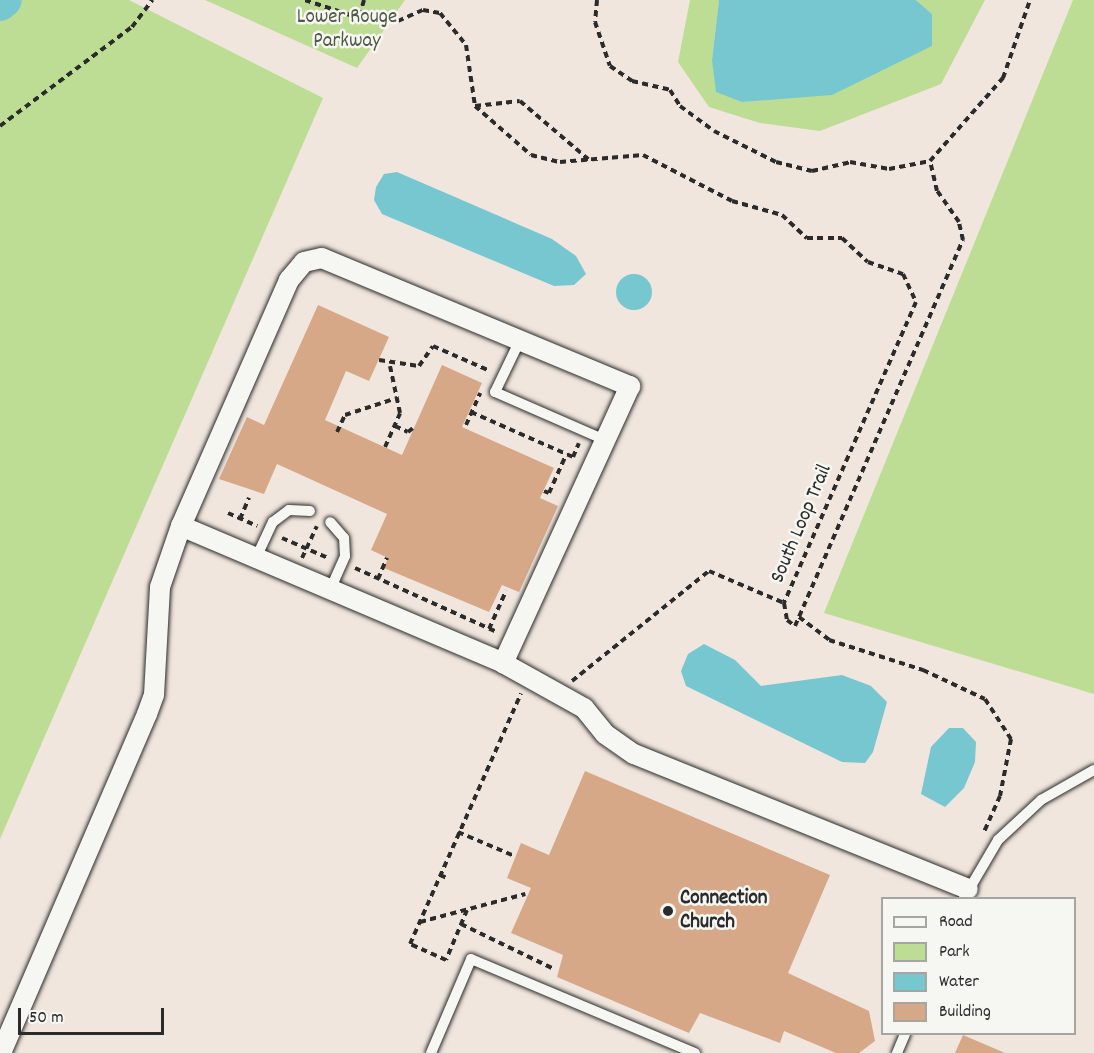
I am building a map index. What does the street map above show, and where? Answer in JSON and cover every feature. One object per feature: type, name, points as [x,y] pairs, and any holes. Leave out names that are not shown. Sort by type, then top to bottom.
[{"type":"street","points":[[1,1053],[154,695],[160,587],[181,526],[289,280],[304,262],[338,260],[630,386],[503,663]]},
{"type":"street","points":[[181,526],[503,663],[584,708],[605,734],[634,754],[966,894]]},
{"type":"lane","points":[[521,338],[495,392],[605,440]]},
{"type":"lane","points":[[256,558],[273,522],[289,510],[310,511]]},
{"type":"lane","points":[[330,522],[344,538],[345,556],[330,590]]},
{"type":"lane","points":[[966,894],[998,840],[1041,800],[1094,770]]},
{"type":"lane","points":[[431,1053],[471,959],[695,1053]]},
{"type":"lane","points":[[897,1053],[905,1035]]},
{"type":"path","points":[[0,126],[132,27],[152,0]]},
{"type":"path","points":[[305,0],[359,18],[398,21],[423,10],[440,13],[466,45],[475,106],[520,101],[589,160]]},
{"type":"path","points":[[359,18],[364,0]]},
{"type":"path","points":[[597,0],[595,22],[610,66],[632,81],[670,90],[680,106],[714,132],[776,162],[812,171],[850,162],[889,169],[930,161],[1003,78],[1030,0]]},
{"type":"path","name":"South Loop Trail","points":[[475,106],[531,155],[560,162],[643,155],[732,201],[782,215],[807,238],[842,238],[868,262],[903,274],[916,302],[784,603],[787,620],[795,626],[906,380],[963,240],[959,222],[937,191],[930,161]]},
{"type":"path","points":[[379,360],[390,366],[419,366],[433,346],[490,371]]},
{"type":"path","points":[[466,425],[494,363]]},
{"type":"path","points":[[385,447],[400,413],[390,366]]},
{"type":"path","points":[[337,432],[345,415],[397,398]]},
{"type":"path","points":[[471,412],[573,457],[582,437]]},
{"type":"path","points":[[395,426],[408,432],[413,428]]},
{"type":"path","points":[[544,491],[549,493],[566,455]]},
{"type":"path","points":[[240,519],[249,498]]},
{"type":"path","points":[[306,550],[315,531]]},
{"type":"path","points":[[282,538],[332,560]]},
{"type":"path","points":[[378,579],[387,558]]},
{"type":"path","points":[[356,565],[378,579],[500,633]]},
{"type":"path","points":[[557,693],[709,571],[784,603]]},
{"type":"path","points":[[489,629],[506,591]]},
{"type":"path","points":[[798,617],[829,640],[923,670],[985,699],[1011,739],[1000,796],[982,836]]},
{"type":"path","points":[[467,910],[446,960],[410,944],[458,832],[530,678]]},
{"type":"path","points":[[458,832],[512,855]]},
{"type":"path","points":[[440,874],[447,878]]},
{"type":"path","points":[[419,923],[525,894]]},
{"type":"path","points":[[461,924],[554,969]]},
{"type":"green space","points":[[0,0],[129,0],[323,98],[0,839]]},
{"type":"green space","name":"Lower Rouge Parkway","points":[[205,0],[405,0],[357,68]]},
{"type":"green space","points":[[690,0],[719,0],[712,60],[742,102],[771,99],[932,14],[916,0],[985,0],[941,84],[820,131],[760,123],[709,107],[678,62]]},
{"type":"green space","points":[[1073,0],[1094,0],[1094,694],[824,613]]},
{"type":"water","points":[[719,0],[916,0],[932,14],[932,46],[832,95],[742,102],[716,92],[712,60]]},
{"type":"water","points":[[397,172],[552,239],[576,256],[586,274],[574,285],[554,286],[382,214],[374,200],[376,187],[384,174]]},
{"type":"water","points":[[634,274],[647,279],[652,292],[647,305],[634,310],[621,305],[616,292],[621,279]]},
{"type":"water","points":[[704,644],[735,660],[761,686],[842,675],[871,686],[887,702],[873,752],[865,763],[842,762],[686,686],[681,671],[688,654]]},
{"type":"water","points":[[949,728],[963,728],[976,742],[975,762],[964,788],[945,807],[921,794],[931,747]]},
{"type":"building","points":[[318,305],[389,337],[369,381],[346,371],[325,420],[402,455],[442,365],[482,383],[462,427],[554,468],[540,498],[558,506],[519,592],[502,585],[489,612],[384,568],[388,558],[371,550],[387,514],[277,464],[264,494],[219,479],[247,417],[264,425]]},
{"type":"building","name":"Connection Church","points":[[585,771],[830,875],[788,973],[869,1011],[875,1041],[859,1053],[836,1053],[784,1031],[780,1043],[700,1013],[689,1033],[557,977],[563,955],[511,933],[531,888],[507,878],[521,843],[549,855]]},
{"type":"building","points":[[963,1035],[1005,1053],[955,1053]]},
{"type":"waterway","points":[[0,4],[5,0]]},
{"type":"place","name":"Connection Church","points":[[668,911]]}]
